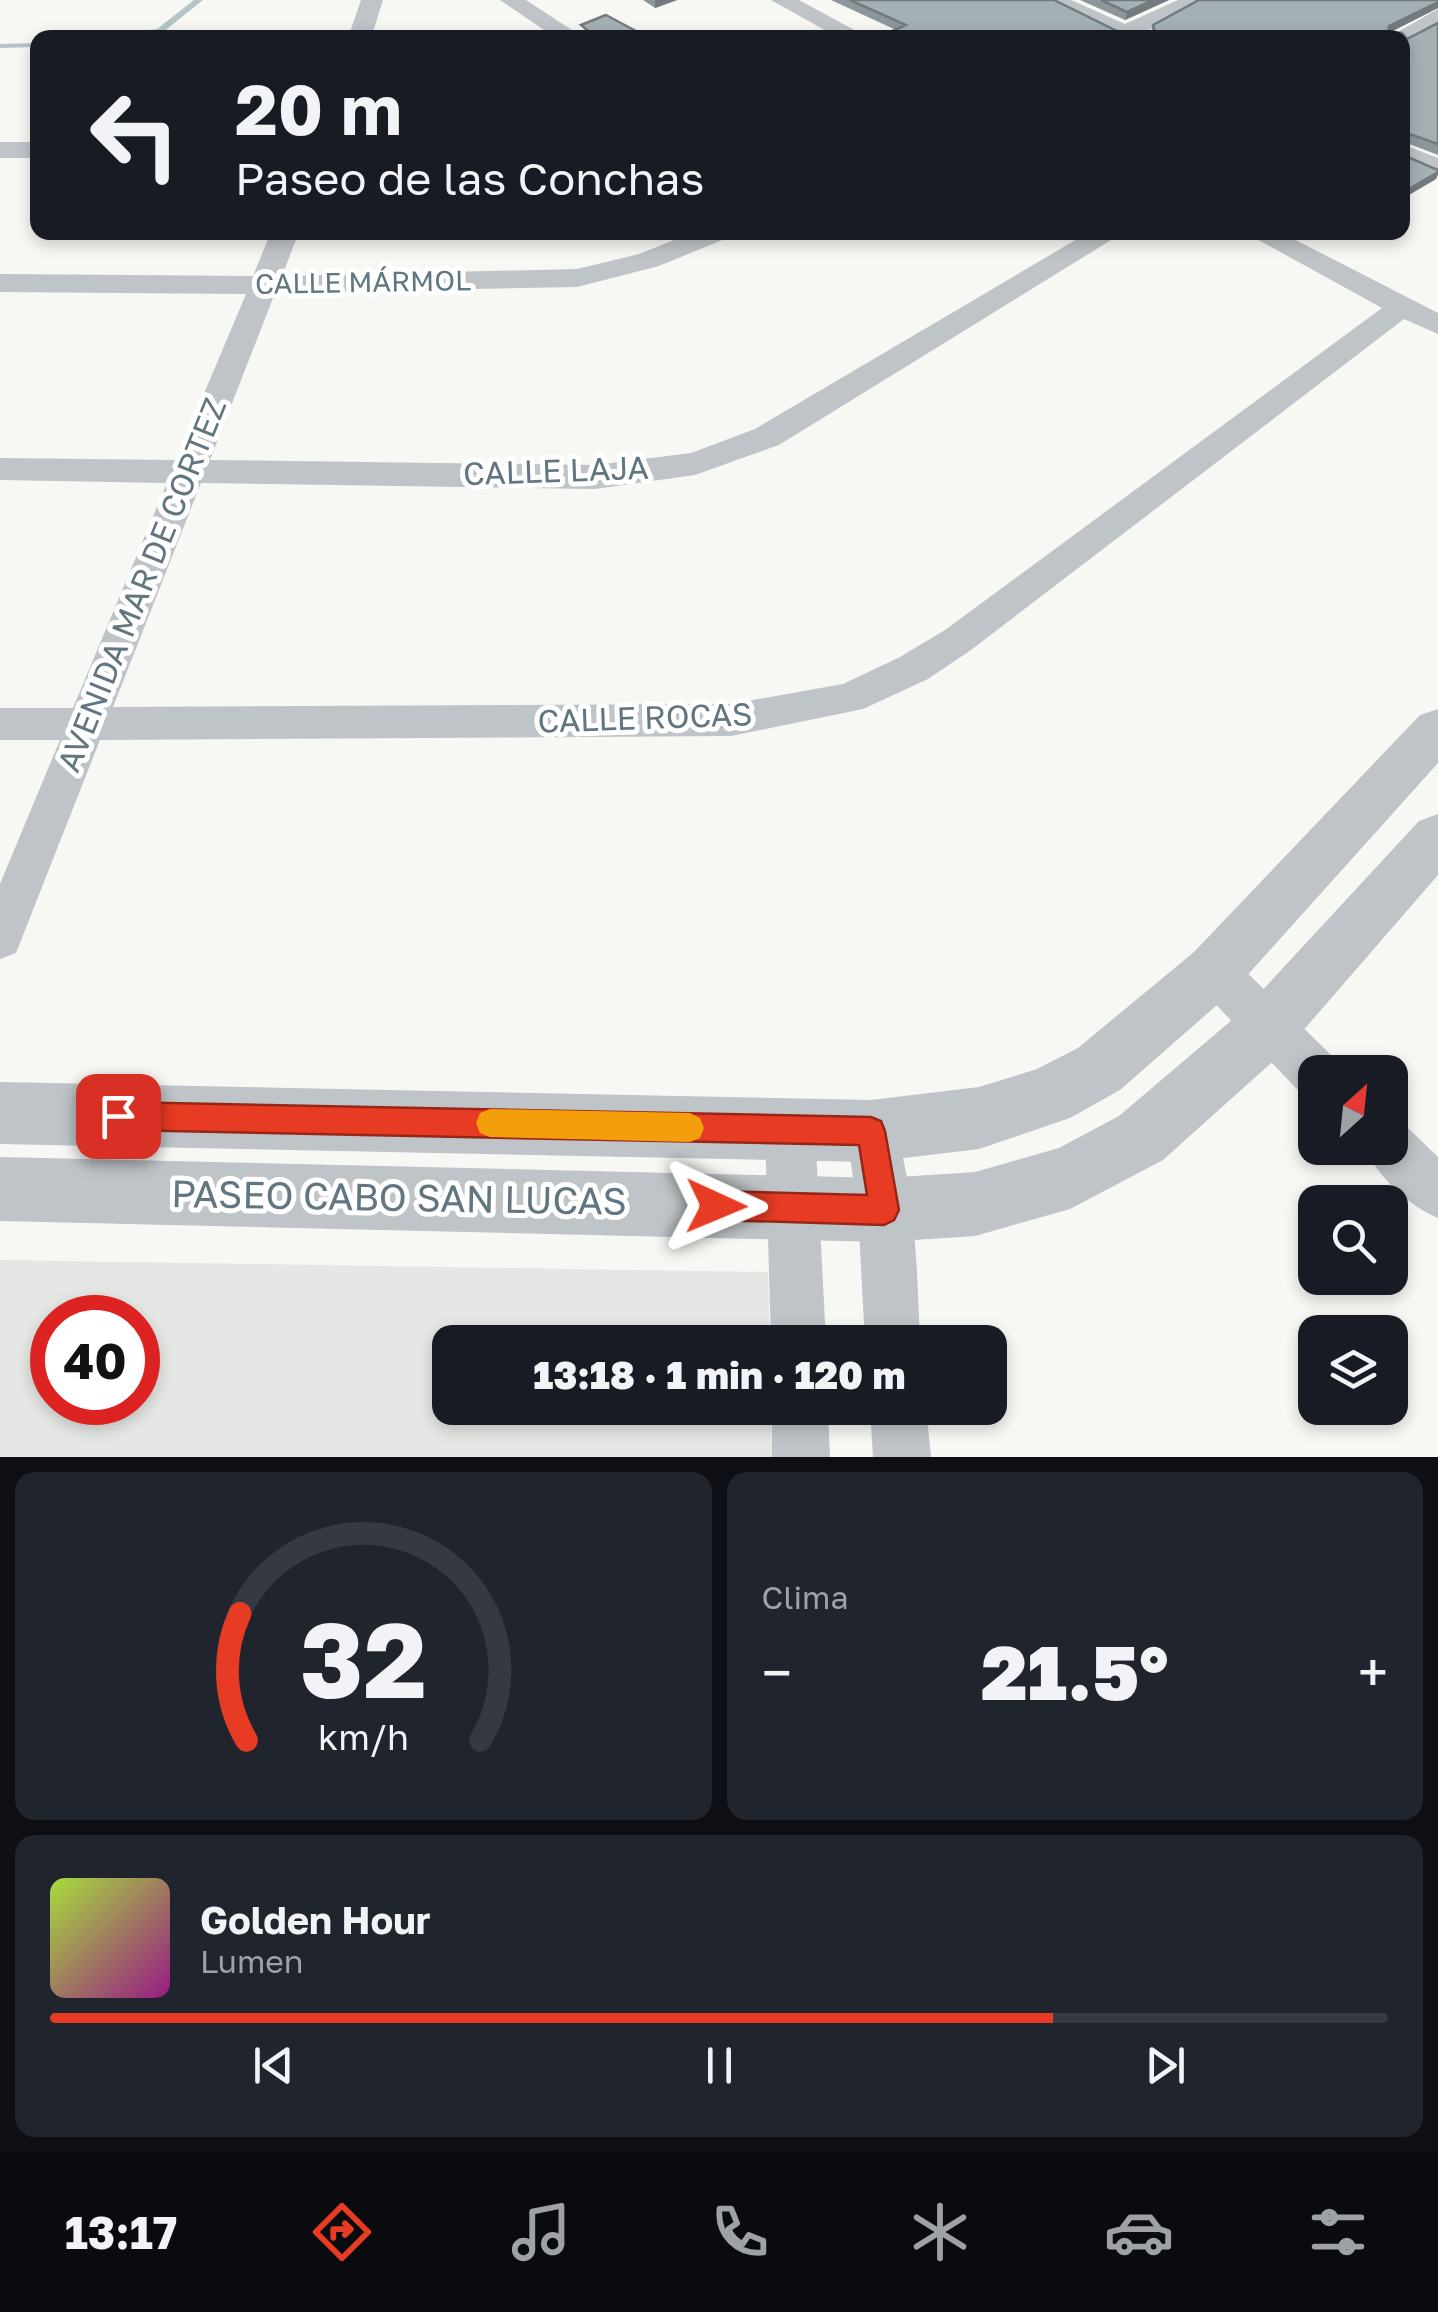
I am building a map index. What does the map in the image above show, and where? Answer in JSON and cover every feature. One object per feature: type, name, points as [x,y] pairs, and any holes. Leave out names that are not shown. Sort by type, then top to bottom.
[{"type":"street","points":[[362,30],[372,0]]},
{"type":"street","points":[[511,0],[560,30]]},
{"type":"street","points":[[782,0],[841,30]]},
{"type":"street","points":[[1052,0],[1121,30]]},
{"type":"street","points":[[1141,30],[1196,0]]},
{"type":"street","points":[[1410,31],[1438,16]]},
{"type":"street","points":[[813,30],[828,24]]},
{"type":"street","points":[[0,150],[30,150]]},
{"type":"street","points":[[1410,156],[1438,168]]},
{"type":"street","name":"AVENIDA MAR DE CORTEZ","points":[[0,938],[282,240]]},
{"type":"street","name":"CALLE MÁRMOL","points":[[0,283],[263,284],[577,278],[659,259],[701,240]]},
{"type":"street","name":"CALLE LAJA","points":[[0,469],[594,477],[695,464],[768,436],[1097,240]]},
{"type":"street","points":[[1274,240],[1438,324]]},
{"type":"street","name":"CALLE ROCAS","points":[[0,724],[730,720],[850,698],[914,668],[958,640],[1403,306]]},
{"type":"street","points":[[0,1113],[871,1131],[979,1118],[1048,1096],[1099,1068],[1214,971],[1438,730]]},
{"type":"street","name":"PASEO CABO SAN LUCAS","points":[[0,1189],[884,1210],[975,1204],[1070,1177],[1141,1138],[1268,1028],[1438,837]]},
{"type":"street","points":[[1214,971],[1298,1057]]},
{"type":"street","points":[[790,1130],[798,1325]]},
{"type":"street","points":[[871,1131],[884,1210],[893,1325]]},
{"type":"street","points":[[1408,1163],[1438,1192]]},
{"type":"street","points":[[800,1425],[801,1457]]},
{"type":"street","points":[[899,1425],[902,1457]]},
{"type":"shaded area","points":[[0,1260],[768,1272],[770,1325],[432,1325],[432,1425],[771,1425],[772,1457],[0,1457]]},
{"type":"building","points":[[850,0],[1054,0],[1115,30],[895,30],[906,25]]},
{"type":"building","points":[[1101,0],[1153,0],[1127,12]]},
{"type":"building","points":[[1199,0],[1438,0],[1389,26],[1388,30],[1154,30],[1153,25]]},
{"type":"building","points":[[606,15],[634,30],[587,30],[581,25]]},
{"type":"building","points":[[1438,23],[1438,144],[1410,134],[1410,37]]},
{"type":"building","points":[[1410,158],[1438,172],[1410,188]]},
{"type":"waterway","points":[[160,30],[199,0]]},
{"type":"waterway","points":[[0,46],[30,45]]},
{"type":"slow traffic","points":[[490,1123],[690,1128]]},
{"type":"route","points":[[118,1116],[871,1131],[884,1210],[716,1206]]}]
